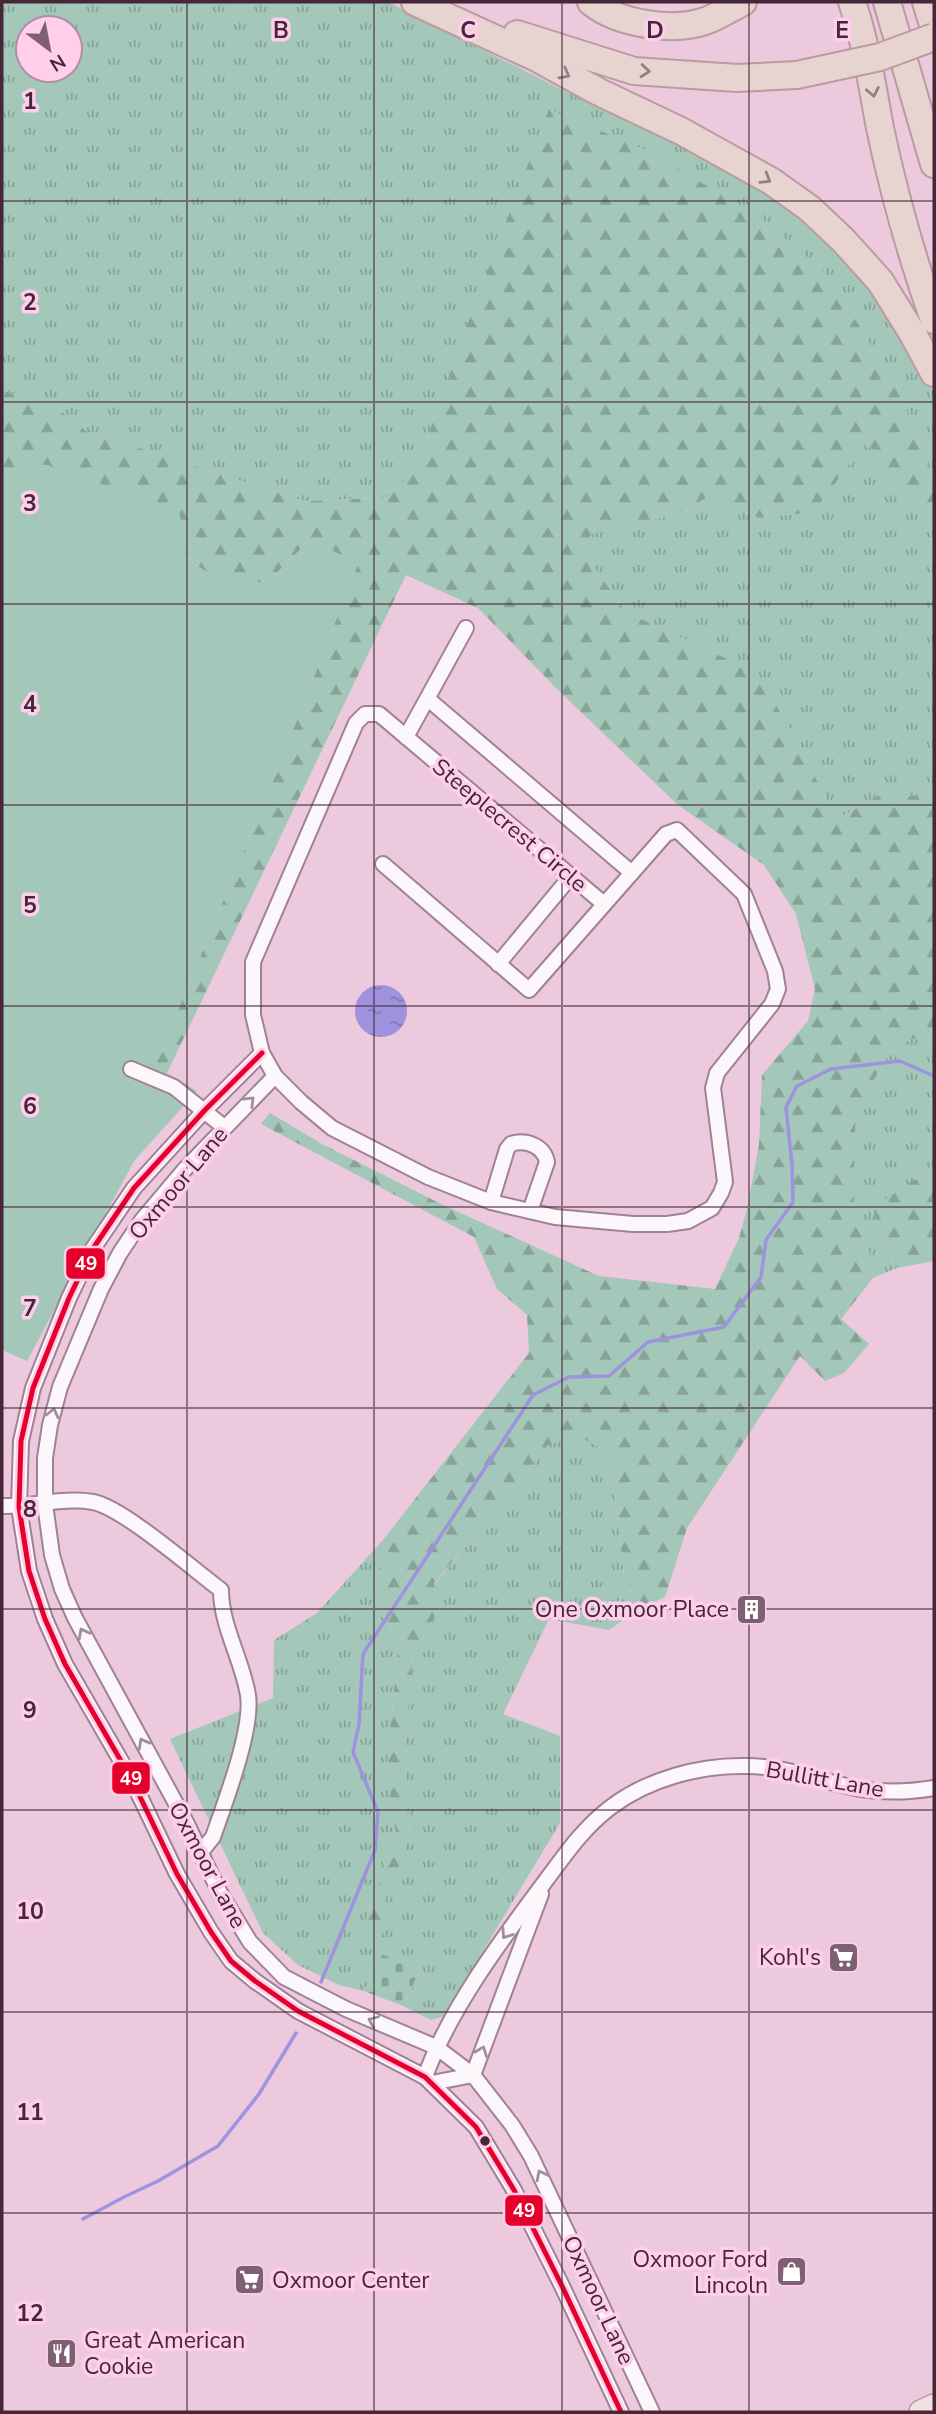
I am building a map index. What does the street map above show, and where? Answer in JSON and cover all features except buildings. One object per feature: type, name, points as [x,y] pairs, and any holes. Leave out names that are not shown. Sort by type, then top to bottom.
[{"type":"highway","points":[[415,2],[634,71],[737,78],[797,75],[880,57],[934,37]]},
{"type":"highway","points":[[415,2],[537,58],[599,92],[681,131],[771,181],[809,208],[880,281],[934,373]]},
{"type":"highway","points":[[591,2],[632,21],[667,26],[706,21],[743,2]]},
{"type":"highway","points":[[852,2],[862,32],[881,130],[912,257],[934,320]]},
{"type":"highway","points":[[887,2],[934,164]]},
{"type":"highway","points":[[926,2],[934,28]]},
{"type":"main road","points":[[921,2412],[934,2406]]},
{"type":"street","points":[[406,737],[466,628]]},
{"type":"street","points":[[428,699],[632,873]]},
{"type":"street","name":"Steeplecrest Circle","points":[[365,714],[379,714],[571,876],[604,904],[666,834],[677,830],[744,894],[775,971],[778,989],[772,1004],[717,1073],[713,1088],[725,1182],[721,1194],[712,1208],[688,1221],[633,1224],[555,1217],[491,1202],[428,1177],[332,1128],[275,1076],[262,1053],[254,1015],[253,962],[356,723],[365,714]]},
{"type":"street","points":[[383,864],[529,990],[604,904]]},
{"type":"street","points":[[498,964],[571,876]]},
{"type":"street","name":"Oxmoor Lane","points":[[262,1053],[205,1110],[134,1188],[102,1233],[83,1266],[55,1329],[29,1405],[21,1441],[19,1507],[29,1571],[51,1635],[132,1780],[199,1913],[231,1961],[298,2011],[428,2080],[476,2127],[496,2158],[562,2286],[621,2412]]},
{"type":"street","points":[[131,1069],[174,1087],[224,1127]]},
{"type":"street","name":"Oxmoor Lane","points":[[275,1076],[185,1169],[142,1220],[101,1289],[56,1400],[45,1458],[45,1504],[52,1555],[68,1605],[201,1853],[220,1894],[250,1942],[284,1977],[346,2009],[436,2047],[473,2076],[512,2125],[531,2156],[652,2412]]},
{"type":"street","points":[[491,1202],[507,1149],[511,1144],[523,1142],[540,1148],[547,1162],[530,1211]]},
{"type":"street","points":[[2,1506],[91,1502],[112,1509],[221,1590],[223,1611],[246,1688],[248,1715],[213,1837],[201,1853]]},
{"type":"street","name":"Bullitt Lane","points":[[428,2080],[436,2047],[496,1949],[585,1829],[611,1807],[645,1788],[683,1774],[717,1767],[779,1768],[870,1790],[934,1788]]},
{"type":"street","name":"Bullitt Lane","points":[[473,2076],[547,1879]]},
{"type":"street","points":[[428,2080],[473,2076]]},
{"type":"green space","points":[[2,2],[388,2],[753,181],[814,226],[856,270],[911,347],[934,393],[934,479],[896,385],[467,325],[416,469],[385,498],[304,501],[85,431],[47,400],[7,392],[2,394]]},
{"type":"green space","points":[[549,109],[648,151],[761,218],[826,273],[896,385],[934,479],[934,521],[885,476],[876,451],[864,444],[814,512],[759,518],[708,497],[677,514],[591,534],[581,549],[626,612],[723,657],[760,679],[800,745],[827,802],[843,816],[881,794],[918,796],[934,784],[934,1033],[893,1045],[856,1113],[852,1216],[875,1263],[873,1278],[841,1319],[869,1344],[844,1373],[825,1381],[800,1356],[687,1528],[665,1597],[639,1609],[624,1573],[609,1452],[578,1436],[548,1445],[434,1584],[439,1609],[413,1655],[404,1745],[410,1837],[383,1904],[382,1937],[366,1940],[366,1919],[396,1835],[387,1767],[398,1647],[375,1593],[383,1540],[529,1353],[527,1315],[497,1289],[474,1237],[261,1124],[270,1113],[322,1144],[443,1205],[599,1276],[715,1289],[739,1238],[747,1209],[759,1145],[762,1075],[808,1021],[815,989],[796,914],[764,865],[678,805],[558,690],[478,608],[406,575],[167,1073],[155,1066],[278,768],[358,564],[304,546],[267,583],[219,580],[23,464],[2,474],[2,394],[7,392],[47,400],[86,431],[304,501],[385,498],[416,469]]},
{"type":"green space","points":[[864,444],[876,451],[885,476],[934,521],[934,784],[918,796],[881,794],[843,816],[827,802],[800,745],[723,657],[626,612],[581,550],[590,534],[677,514],[708,497],[759,518],[813,512]]},
{"type":"green space","points":[[23,464],[47,465],[179,511],[187,559],[219,580],[267,583],[304,546],[324,546],[358,564],[278,768],[155,1066],[197,1091],[134,1161],[27,1361],[2,1350],[2,474]]},
{"type":"green space","points":[[934,1033],[934,1172],[914,1180],[878,1230],[897,1268],[873,1278],[875,1263],[852,1216],[856,1113],[893,1045]]},
{"type":"green space","points":[[934,1172],[934,1261],[897,1268],[878,1230],[873,1207],[914,1180]]},
{"type":"green space","points":[[578,1436],[609,1452],[624,1573],[639,1609],[609,1630],[549,1619],[503,1714],[560,1736],[560,1823],[444,2016],[431,2020],[403,2006],[420,1971],[382,1954],[364,1991],[339,1985],[298,1965],[263,1933],[170,1739],[273,1698],[274,1640],[317,1613],[383,1540],[375,1593],[398,1647],[387,1767],[396,1835],[366,1919],[366,1940],[410,1837],[404,1746],[413,1655],[439,1609],[434,1585],[548,1444]]},
{"type":"green space","points":[[382,1954],[420,1970],[403,2006],[364,1991]]},
{"type":"water","points":[[381,985],[400,992],[407,1011],[400,1030],[381,1037],[362,1030],[355,1011],[362,992]]},
{"type":"waterway","points":[[321,1982],[375,1850],[378,1812],[353,1752],[359,1724],[363,1654],[533,1395],[569,1377],[609,1376],[648,1342],[724,1327],[761,1277],[766,1240],[793,1202],[786,1107],[797,1086],[831,1069],[900,1061],[934,1076]]},
{"type":"waterway","points":[[83,2219],[158,2181],[218,2146],[259,2094],[296,2033]]},
{"type":"transit line","name":"49","points":[[262,1053],[205,1110],[134,1188],[92,1250],[69,1298],[33,1388],[21,1441],[19,1507],[29,1571],[45,1619],[65,1664],[132,1780],[177,1874],[231,1961],[298,2011],[425,2077],[476,2127],[514,2190],[621,2412]]},
{"type":"place","name":"One Oxmoor Place","points":[[752,1609]]},
{"type":"place","name":"Kohl's","points":[[844,1957]]},
{"type":"place","name":"Oxmoor Ford Lincoln","points":[[791,2272]]},
{"type":"place","name":"Oxmoor Center","points":[[249,2280]]},
{"type":"place","name":"Great American Cookie","points":[[61,2353]]}]
